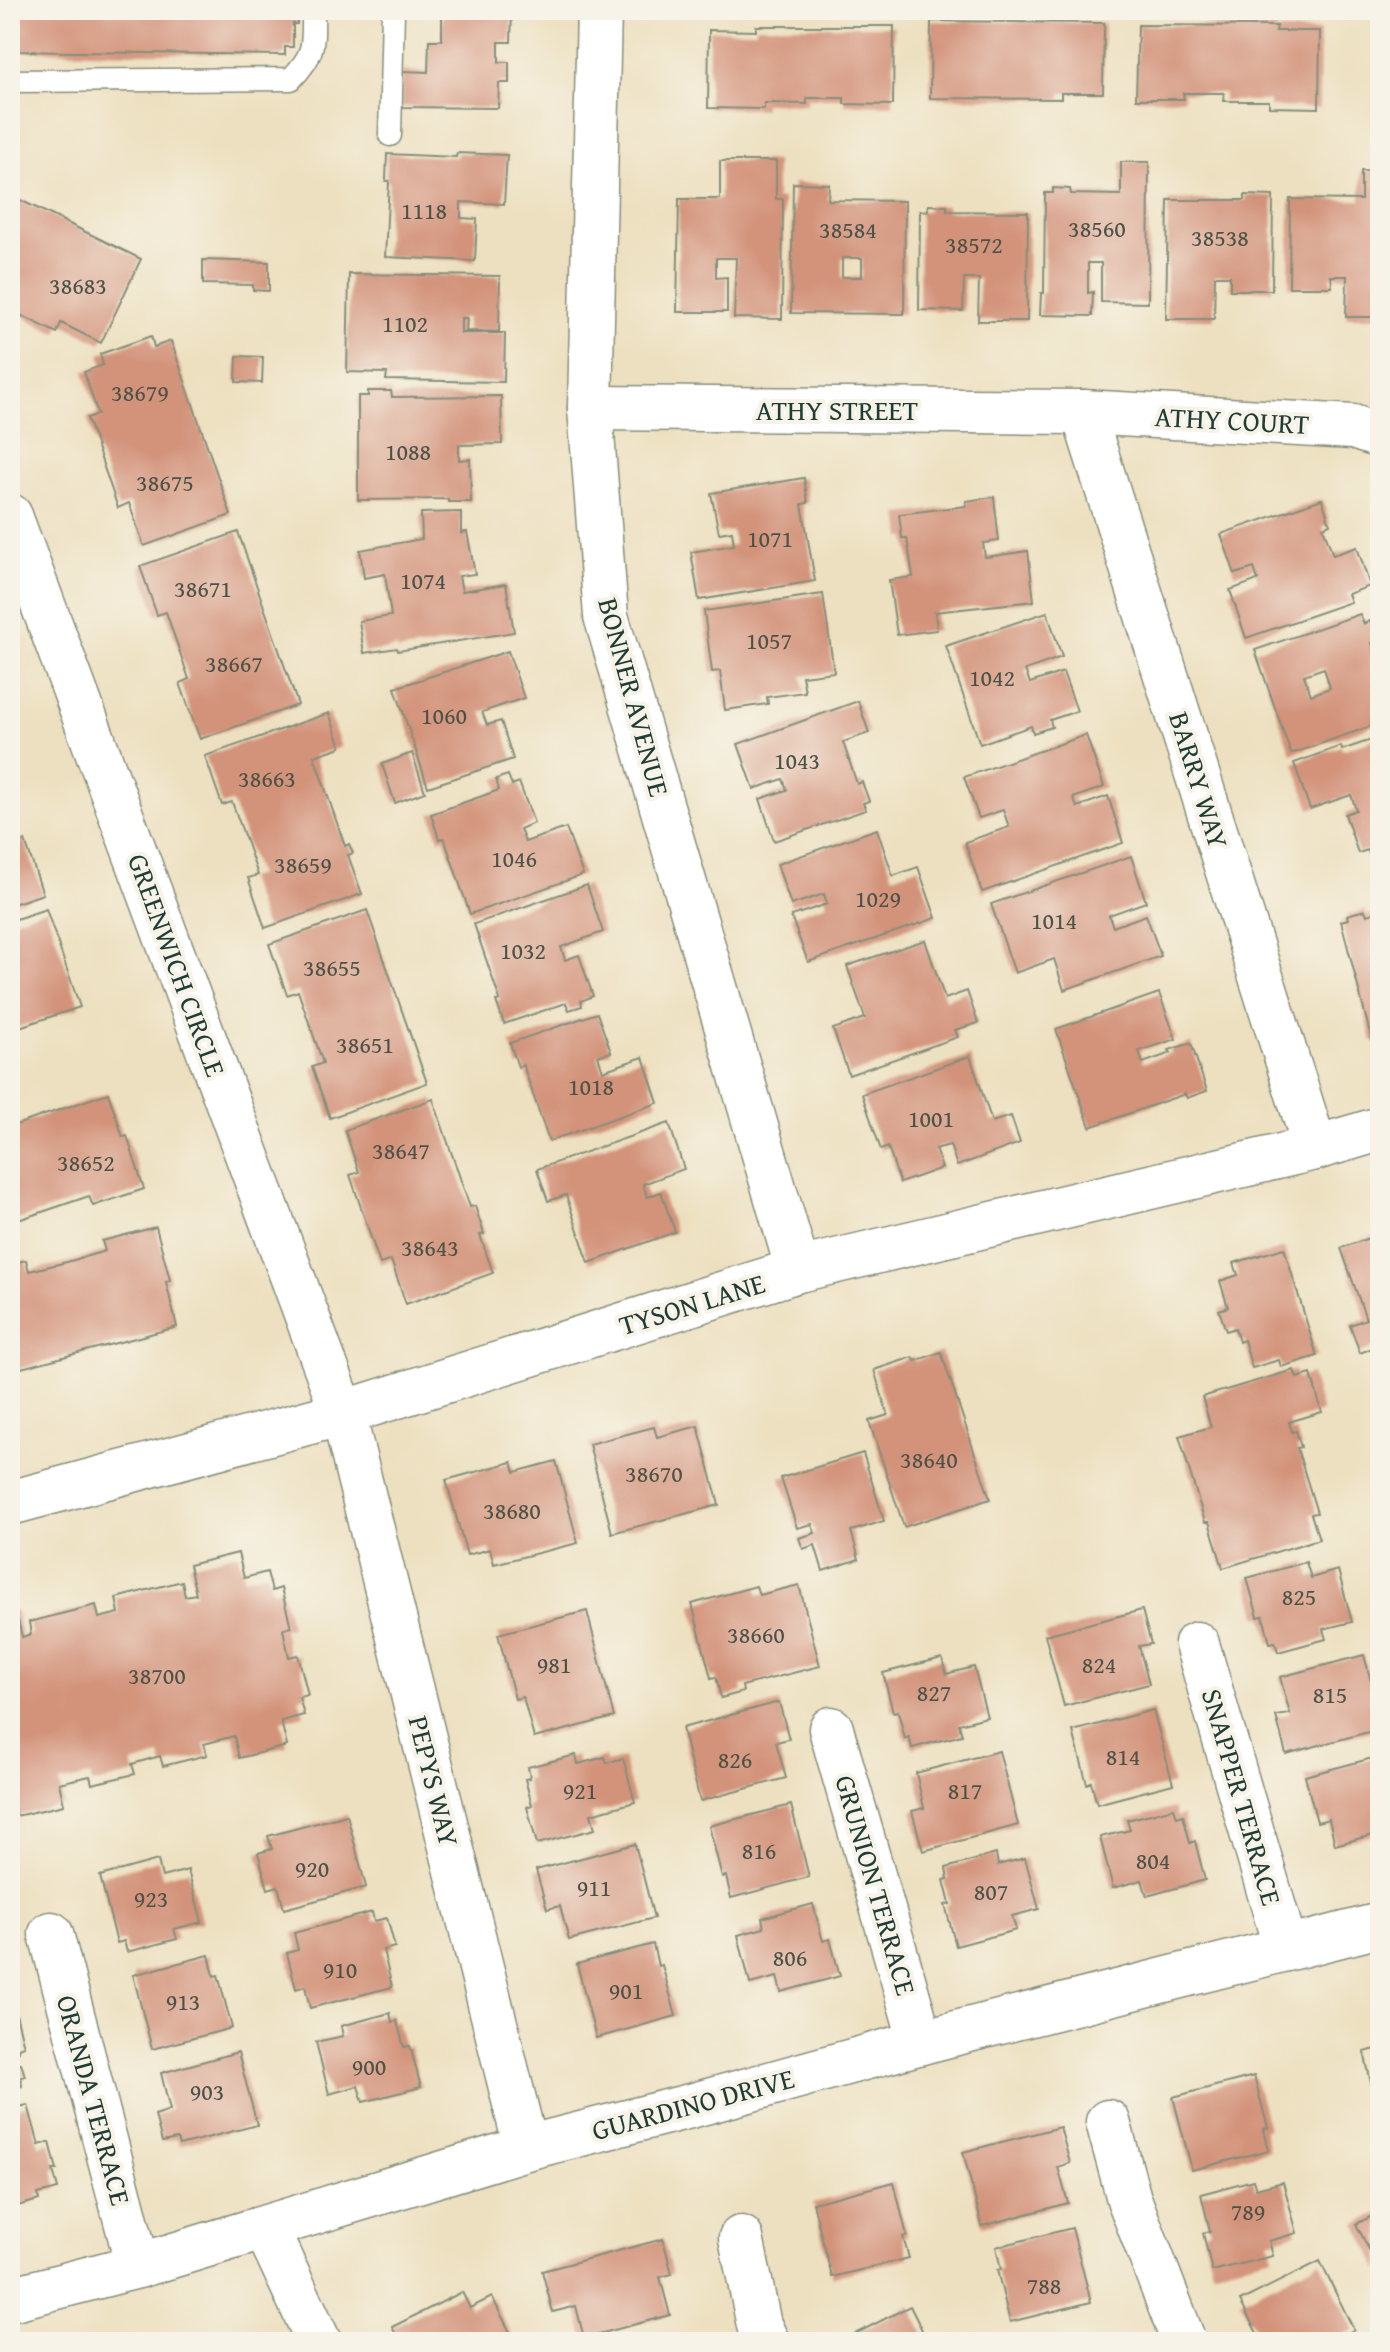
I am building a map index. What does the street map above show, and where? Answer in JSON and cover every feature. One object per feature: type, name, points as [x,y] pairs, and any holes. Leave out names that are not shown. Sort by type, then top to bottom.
[{"type":"street","name":"BONNER AVENUE","points":[[599,10],[590,408],[606,616],[798,1270]]},
{"type":"street","name":"ATHY STREET","points":[[590,408],[1083,412]]},
{"type":"street","name":"ATHY COURT","points":[[1083,412],[1353,427],[1380,436]]},
{"type":"street","name":"BARRY WAY","points":[[1083,412],[1315,1148]]},
{"type":"street","name":"GREENWICH CIRCLE","points":[[10,516],[343,1413]]},
{"type":"street","name":"TYSON LANE","points":[[10,1503],[343,1413],[798,1270],[1315,1148],[1380,1129]]},
{"type":"street","name":"PEPYS WAY","points":[[343,1413],[526,2148]]},
{"type":"street","name":"SNAPPER TERRACE","points":[[1197,1644],[1286,1949]]},
{"type":"street","name":"GRUNION TERRACE","points":[[831,1729],[921,2042]]},
{"type":"street","name":"GUARDINO DRIVE","points":[[10,2299],[266,2229],[526,2148],[921,2042],[1380,1925]]},
{"type":"street","name":"ORANDA TERRACE","points":[[51,1934],[138,2266]]},
{"type":"street","points":[[1108,2122],[1129,2199],[1184,2342]]},
{"type":"street","points":[[266,2229],[319,2342]]},
{"type":"street","points":[[741,2238],[759,2325],[767,2342]]},
{"type":"lane","points":[[10,81],[291,79],[307,63],[313,45],[313,10]]},
{"type":"lane","points":[[390,135],[393,10]]},
{"type":"building","points":[[10,10],[297,10],[297,24],[293,24],[293,47],[285,47],[285,55],[10,51]]},
{"type":"building","points":[[442,10],[512,10],[511,42],[499,42],[499,62],[509,62],[509,83],[499,83],[498,108],[401,107],[402,71],[428,72],[429,40],[442,40]]},
{"type":"building","points":[[931,21],[1104,23],[1103,93],[1061,93],[1061,99],[930,98]]},
{"type":"building","points":[[1138,25],[1277,26],[1276,31],[1320,31],[1319,108],[1269,107],[1269,101],[1223,101],[1224,93],[1183,93],[1184,99],[1136,99]]},
{"type":"building","points":[[756,26],[894,26],[893,105],[844,104],[844,98],[807,98],[807,104],[764,103],[764,109],[708,108],[709,30],[756,31]]},
{"type":"building","points":[[457,153],[507,155],[504,204],[461,202],[461,218],[477,219],[475,261],[385,257],[389,181],[386,181],[387,154],[456,157]]},
{"type":"building","points":[[720,161],[776,161],[776,199],[783,199],[782,319],[734,318],[736,258],[716,258],[716,278],[727,277],[727,312],[677,312],[679,199],[720,199]]},
{"type":"building","points":[[1121,162],[1149,162],[1148,303],[1101,302],[1101,263],[1088,263],[1088,293],[1093,292],[1092,316],[1040,315],[1041,293],[1044,293],[1045,193],[1053,193],[1053,188],[1070,189],[1071,194],[1121,195]]},
{"type":"building","points":[[1361,171],[1380,172],[1380,317],[1346,317],[1347,276],[1331,276],[1332,287],[1289,287],[1290,199],[1361,200]]},
{"type":"building","points":[[793,183],[829,184],[828,200],[905,201],[904,314],[791,313]],"holes":[[[842,258],[862,258],[862,277],[842,277]]]},
{"type":"building","points":[[10,195],[141,259],[101,343],[61,323],[57,333],[10,310]]},
{"type":"building","points":[[1245,195],[1273,196],[1272,290],[1230,290],[1230,276],[1215,276],[1214,319],[1166,319],[1168,200],[1245,200]]},
{"type":"building","points":[[928,205],[947,206],[947,211],[1028,212],[1027,321],[978,321],[979,279],[964,279],[963,311],[919,310],[920,211],[928,211]]},
{"type":"building","points":[[203,260],[269,262],[269,291],[253,290],[253,285],[203,284]]},
{"type":"building","points":[[349,274],[500,276],[499,332],[466,331],[467,318],[461,318],[461,333],[505,333],[504,382],[386,380],[387,373],[347,372]]},
{"type":"building","points":[[151,336],[154,347],[171,341],[231,515],[144,546],[129,503],[118,508],[87,418],[98,414],[84,372],[103,365],[100,354]]},
{"type":"building","points":[[237,356],[263,357],[262,383],[236,382]]},
{"type":"building","points":[[368,391],[391,391],[392,397],[501,396],[502,444],[459,445],[459,460],[470,459],[471,502],[448,502],[448,499],[358,500],[358,396],[368,396]]},
{"type":"building","points":[[804,478],[808,503],[802,504],[815,581],[699,600],[691,552],[734,545],[732,531],[719,533],[711,493]]},
{"type":"building","points":[[994,497],[999,541],[983,543],[985,557],[1028,551],[1034,601],[935,612],[937,630],[897,635],[889,580],[913,577],[907,538],[902,538],[899,514],[966,506],[966,501]]},
{"type":"building","points":[[1322,499],[1330,524],[1323,527],[1333,555],[1357,547],[1370,586],[1348,594],[1351,602],[1246,638],[1230,590],[1258,580],[1254,568],[1235,574],[1221,534]]},
{"type":"building","points":[[461,512],[461,533],[467,532],[475,574],[459,576],[462,591],[506,584],[514,632],[398,651],[397,648],[364,653],[359,621],[391,616],[385,574],[364,578],[360,550],[422,539],[421,513]]},
{"type":"building","points":[[238,532],[298,705],[200,739],[180,683],[189,679],[166,612],[157,615],[140,566]]},
{"type":"building","points":[[823,594],[834,672],[802,676],[805,692],[767,697],[768,704],[725,710],[720,671],[712,672],[704,611]]},
{"type":"building","points":[[1047,612],[1062,657],[1025,670],[1030,683],[1063,672],[1077,711],[1050,720],[1052,727],[1033,733],[1031,726],[980,744],[946,646]]},
{"type":"building","points":[[1360,614],[1364,624],[1370,621],[1377,642],[1372,643],[1376,656],[1380,654],[1380,723],[1291,754],[1255,650]],"holes":[[[1324,668],[1330,688],[1311,695],[1304,675]]]},
{"type":"building","points":[[508,651],[524,698],[482,712],[487,725],[501,721],[513,759],[428,787],[395,688]]},
{"type":"building","points":[[858,701],[869,733],[843,742],[857,784],[862,782],[869,801],[863,803],[866,810],[774,841],[760,799],[787,790],[783,779],[754,789],[738,744]]},
{"type":"building","points":[[329,713],[341,747],[314,756],[345,846],[349,844],[353,853],[348,855],[362,894],[265,928],[248,878],[258,875],[232,802],[222,805],[205,756]]},
{"type":"building","points":[[1086,735],[1104,787],[1073,798],[1077,807],[1108,796],[1123,843],[982,892],[965,842],[1009,827],[1003,810],[979,818],[964,777]]},
{"type":"building","points":[[1380,737],[1380,861],[1372,864],[1368,850],[1358,853],[1345,814],[1356,810],[1351,795],[1310,809],[1294,763],[1341,746],[1342,750]]},
{"type":"building","points":[[412,753],[425,792],[395,803],[382,764]]},
{"type":"building","points":[[508,775],[512,785],[519,782],[534,823],[520,829],[525,842],[566,828],[583,875],[470,914],[444,838],[439,839],[431,814],[499,790],[496,779]]},
{"type":"building","points":[[10,811],[21,843],[25,841],[43,894],[10,905]]},
{"type":"building","points":[[877,829],[893,876],[918,867],[936,918],[808,962],[791,916],[827,904],[824,894],[791,905],[777,864]]},
{"type":"building","points":[[1131,856],[1146,902],[1109,915],[1113,927],[1146,915],[1161,956],[1064,990],[1054,959],[1015,973],[991,904]]},
{"type":"building","points":[[587,885],[603,932],[561,947],[565,960],[579,955],[593,996],[581,1001],[582,1006],[569,1010],[566,1003],[504,1024],[496,1001],[500,1000],[474,924]]},
{"type":"building","points":[[46,909],[80,1007],[10,1030],[10,921]]},
{"type":"building","points":[[367,910],[427,1083],[330,1118],[312,1067],[323,1063],[298,991],[287,995],[269,944]]},
{"type":"building","points":[[1365,910],[1367,915],[1380,911],[1380,1039],[1372,1041],[1341,921],[1348,919],[1347,915]]},
{"type":"building","points":[[925,940],[945,999],[967,991],[978,1023],[955,1030],[958,1037],[849,1075],[833,1029],[865,1018],[847,966]]},
{"type":"building","points":[[1159,993],[1176,1039],[1139,1051],[1143,1063],[1191,1043],[1207,1091],[1187,1098],[1185,1094],[1090,1127],[1056,1029]]},
{"type":"building","points":[[597,1013],[611,1052],[598,1056],[603,1071],[643,1057],[658,1103],[549,1141],[523,1065],[518,1067],[510,1043]]},
{"type":"building","points":[[970,1056],[992,1122],[1011,1116],[1020,1143],[957,1166],[950,1145],[935,1149],[942,1168],[900,1183],[888,1147],[881,1150],[862,1094]]},
{"type":"building","points":[[108,1093],[123,1137],[127,1136],[144,1189],[93,1206],[89,1196],[15,1221],[18,1231],[10,1234],[10,1127]]},
{"type":"building","points":[[433,1099],[470,1207],[475,1206],[484,1234],[480,1235],[493,1273],[406,1304],[391,1260],[380,1264],[350,1175],[359,1172],[345,1130]]},
{"type":"building","points":[[669,1123],[684,1169],[643,1184],[647,1197],[661,1192],[675,1232],[589,1263],[566,1195],[548,1201],[537,1169]]},
{"type":"building","points":[[156,1227],[170,1280],[166,1282],[177,1327],[10,1371],[10,1264],[26,1260],[29,1271],[67,1262],[105,1251],[102,1241]]},
{"type":"building","points":[[1380,1234],[1380,1345],[1360,1353],[1350,1325],[1366,1319],[1341,1248]]},
{"type":"building","points":[[1284,1248],[1317,1356],[1281,1367],[1279,1360],[1252,1368],[1244,1340],[1239,1342],[1235,1328],[1226,1331],[1219,1310],[1228,1307],[1220,1281],[1238,1275],[1234,1263]]},
{"type":"building","points":[[941,1352],[990,1499],[904,1527],[869,1421],[888,1415],[874,1370],[913,1357],[915,1361]]},
{"type":"building","points":[[1294,1370],[1297,1378],[1311,1374],[1322,1412],[1289,1422],[1292,1432],[1296,1431],[1301,1447],[1297,1448],[1317,1513],[1311,1514],[1319,1539],[1223,1568],[1209,1522],[1205,1522],[1179,1436],[1211,1427],[1202,1397]]},
{"type":"building","points":[[698,1426],[719,1505],[612,1533],[589,1444],[654,1427],[657,1437]]},
{"type":"building","points":[[863,1453],[884,1521],[851,1531],[859,1559],[823,1571],[815,1545],[803,1549],[799,1538],[815,1533],[812,1524],[797,1528],[781,1478]]},
{"type":"building","points":[[556,1461],[578,1543],[494,1564],[490,1549],[467,1555],[446,1480],[512,1462],[515,1472]]},
{"type":"building","points":[[238,1553],[244,1578],[267,1572],[272,1591],[281,1588],[291,1627],[283,1629],[289,1657],[298,1655],[308,1695],[299,1697],[304,1715],[281,1721],[287,1746],[239,1758],[234,1736],[204,1744],[207,1755],[163,1766],[160,1756],[132,1764],[135,1774],[92,1784],[90,1776],[59,1783],[64,1805],[16,1816],[10,1791],[10,1612],[16,1611],[22,1637],[31,1634],[29,1622],[96,1605],[99,1618],[119,1613],[116,1598],[182,1581],[185,1596],[196,1594],[189,1565]]},
{"type":"building","points":[[1306,1562],[1311,1578],[1338,1570],[1352,1622],[1323,1629],[1326,1639],[1278,1652],[1275,1642],[1270,1643],[1263,1616],[1258,1617],[1247,1578]]},
{"type":"building","points":[[799,1585],[820,1666],[742,1686],[743,1692],[721,1698],[716,1677],[711,1678],[692,1604],[756,1586],[759,1595]]},
{"type":"building","points":[[1142,1610],[1151,1644],[1139,1646],[1149,1684],[1064,1706],[1045,1635]]},
{"type":"building","points":[[587,1611],[614,1717],[534,1738],[523,1697],[515,1699],[498,1634]]},
{"type":"building","points":[[1364,1655],[1380,1715],[1380,1729],[1286,1754],[1276,1716],[1290,1714],[1280,1677]]},
{"type":"building","points":[[942,1658],[946,1674],[974,1667],[987,1717],[959,1724],[962,1735],[912,1748],[909,1737],[905,1739],[898,1711],[893,1712],[883,1673]]},
{"type":"building","points":[[779,1702],[789,1739],[776,1742],[786,1778],[700,1801],[682,1728]]},
{"type":"building","points":[[1153,1710],[1173,1784],[1097,1804],[1091,1782],[1087,1784],[1073,1731]]},
{"type":"building","points":[[999,1751],[1018,1825],[923,1851],[912,1811],[924,1808],[916,1773]]},
{"type":"building","points":[[576,1755],[578,1764],[605,1757],[607,1763],[623,1758],[635,1802],[591,1814],[595,1829],[537,1844],[527,1807],[532,1805],[525,1779],[530,1778],[528,1767]]},
{"type":"building","points":[[1380,1756],[1380,1833],[1335,1845],[1329,1819],[1317,1822],[1305,1776]]},
{"type":"building","points":[[791,1805],[809,1877],[731,1898],[726,1876],[722,1877],[709,1826]]},
{"type":"building","points":[[1174,1808],[1177,1817],[1183,1815],[1190,1843],[1195,1841],[1205,1880],[1147,1896],[1142,1880],[1113,1888],[1100,1837],[1130,1830],[1127,1820]]},
{"type":"building","points":[[347,1815],[366,1887],[284,1909],[278,1886],[268,1889],[258,1853],[272,1849],[268,1836]]},
{"type":"building","points":[[635,1844],[654,1918],[569,1940],[560,1906],[547,1909],[536,1870]]},
{"type":"building","points":[[996,1854],[998,1865],[1025,1858],[1039,1909],[1012,1916],[1016,1930],[956,1946],[945,1905],[950,1904],[944,1880],[948,1879],[946,1868]]},
{"type":"building","points":[[158,1860],[162,1877],[188,1870],[202,1922],[174,1929],[177,1939],[127,1952],[124,1941],[117,1943],[100,1876]]},
{"type":"building","points":[[813,1904],[823,1941],[830,1939],[840,1976],[781,1992],[777,1977],[750,1984],[738,1935],[764,1928],[762,1918]]},
{"type":"building","points":[[372,1912],[374,1921],[387,1918],[395,1947],[383,1950],[392,1987],[310,2008],[305,1986],[296,1989],[287,1953],[298,1950],[294,1933]]},
{"type":"building","points":[[653,1944],[676,2016],[596,2038],[577,1964]]},
{"type":"building","points":[[209,1955],[214,1976],[218,1975],[232,2028],[152,2049],[133,1975]]},
{"type":"building","points":[[14,2006],[24,2046],[15,2052],[25,2076],[21,2077],[22,2086],[10,2090],[10,2007]]},
{"type":"building","points":[[390,2013],[392,2022],[397,2021],[404,2047],[410,2046],[421,2087],[363,2102],[358,2086],[329,2094],[316,2042],[343,2036],[341,2026]]},
{"type":"building","points":[[1380,2048],[1380,2088],[1373,2091],[1364,2052]]},
{"type":"building","points":[[238,2052],[257,2125],[179,2145],[177,2139],[162,2142],[155,2115],[170,2110],[161,2073]]},
{"type":"building","points":[[1254,2076],[1268,2128],[1264,2129],[1269,2150],[1192,2170],[1173,2097]]},
{"type":"building","points":[[28,2105],[39,2145],[50,2142],[58,2189],[38,2194],[39,2200],[10,2208],[10,2109]]},
{"type":"building","points":[[1060,2127],[1070,2163],[1058,2167],[1068,2203],[982,2226],[963,2152]]},
{"type":"building","points":[[1253,2180],[1256,2189],[1283,2182],[1297,2233],[1269,2241],[1273,2256],[1212,2271],[1203,2233],[1210,2231],[1201,2194]]},
{"type":"building","points":[[894,2182],[909,2258],[832,2277],[813,2203]]},
{"type":"building","points":[[1380,2212],[1380,2271],[1356,2224]]},
{"type":"building","points":[[1072,2228],[1091,2302],[1010,2322],[997,2270],[1001,2269],[996,2247]]},
{"type":"building","points":[[663,2239],[672,2274],[660,2277],[670,2315],[584,2338],[576,2306],[553,2312],[542,2271]]},
{"type":"building","points":[[1320,2261],[1354,2330],[1329,2342],[1248,2342],[1246,2338],[1257,2333],[1240,2301]]},
{"type":"building","points":[[462,2292],[470,2308],[492,2297],[515,2342],[400,2342],[392,2327]]},
{"type":"building","points":[[910,2306],[928,2342],[839,2342]]}]
